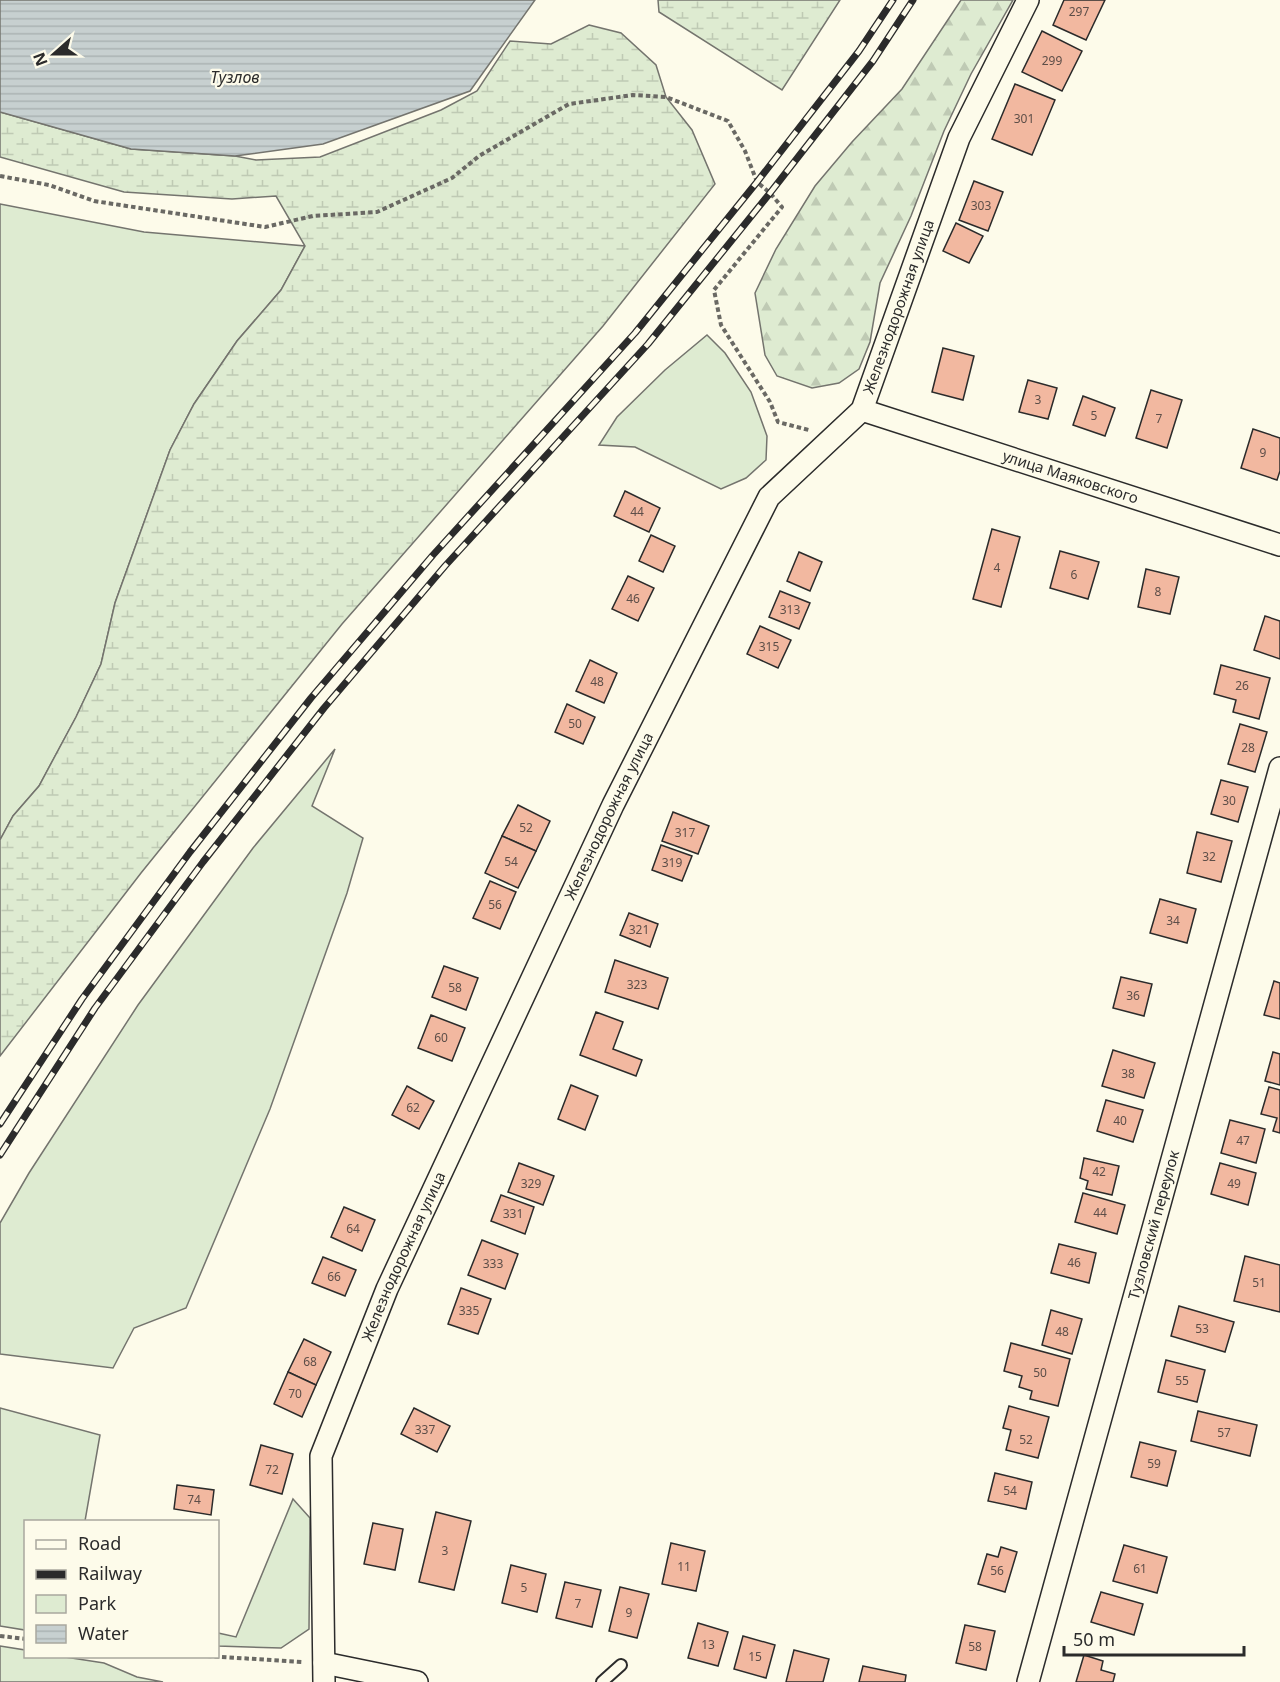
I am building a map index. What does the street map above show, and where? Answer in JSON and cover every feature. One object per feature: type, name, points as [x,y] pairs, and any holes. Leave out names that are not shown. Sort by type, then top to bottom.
[{"type":"street","name":"Железнодорожная улица","points":[[324,1673],[321,1456],[387,1289],[613,805],[769,497],[862,410],[959,138],[1028,0]]},
{"type":"street","name":"улица Маяковского","points":[[862,410],[1280,545]]},
{"type":"street","name":"Тузловский переулок","points":[[1028,1682],[1280,768]]},
{"type":"street","points":[[324,1673],[417,1682]]},
{"type":"lane","points":[[602,1682],[621,1665]]},
{"type":"path","points":[[0,176],[49,185],[94,201],[265,227],[313,216],[377,212],[452,178],[479,156],[569,104],[633,95],[666,97],[728,120],[745,151],[757,182],[782,207],[714,290],[721,325],[770,402],[778,422],[814,431],[830,440]]},
{"type":"path","points":[[0,1636],[24,1639]]},
{"type":"path","points":[[219,1658],[324,1673]]},
{"type":"green space","points":[[658,0],[840,0],[782,90],[659,12]]},
{"type":"green space","points":[[961,0],[1013,0],[971,74],[944,131],[911,216],[880,283],[870,342],[859,369],[839,383],[812,388],[777,376],[765,355],[755,293],[776,249],[815,186],[852,142],[902,89]]},
{"type":"green space","points":[[589,25],[621,33],[656,65],[666,97],[692,130],[715,184],[603,326],[342,624],[141,873],[0,1056],[0,840],[13,816],[39,786],[101,664],[115,603],[170,450],[194,404],[237,341],[281,290],[305,246],[276,196],[232,199],[124,192],[0,157],[0,112],[131,149],[235,156],[256,160],[320,157],[441,110],[477,91],[510,41],[551,44]]},
{"type":"green space","points":[[0,204],[144,232],[305,246],[281,290],[237,341],[194,404],[170,450],[115,603],[101,664],[39,786],[13,816],[0,840]]},
{"type":"green space","points":[[707,335],[725,353],[751,392],[767,436],[766,460],[746,478],[721,489],[635,447],[599,445],[617,417],[665,370]]},
{"type":"green space","points":[[335,749],[312,806],[363,838],[347,893],[270,1109],[186,1308],[134,1328],[113,1368],[0,1354],[0,1223],[29,1173],[138,1005],[253,848]]},
{"type":"green space","points":[[0,1408],[100,1435],[85,1520],[24,1520],[24,1630],[0,1626]]},
{"type":"green space","points":[[293,1499],[310,1518],[309,1629],[281,1648],[219,1646],[219,1633],[236,1637]]},
{"type":"green space","points":[[0,1646],[24,1650],[24,1658],[72,1658],[104,1663],[137,1677],[163,1682],[0,1682]]},
{"type":"water","name":"Тузлов","points":[[0,0],[535,0],[470,91],[323,144],[235,156],[131,149],[0,112]]},
{"type":"building","points":[[1064,0],[1105,0],[1086,40],[1053,25]]},
{"type":"building","points":[[1042,31],[1082,51],[1062,91],[1022,72]]},
{"type":"building","points":[[1015,84],[1055,100],[1032,155],[992,139]]},
{"type":"building","points":[[974,181],[1003,192],[988,231],[959,220]]},
{"type":"building","points":[[956,223],[983,236],[969,263],[943,251]]},
{"type":"building","points":[[943,348],[974,356],[963,400],[932,392]]},
{"type":"building","points":[[1028,380],[1057,388],[1048,419],[1019,412]]},
{"type":"building","points":[[1151,390],[1182,400],[1167,448],[1136,438]]},
{"type":"building","points":[[1083,396],[1115,408],[1105,436],[1073,425]]},
{"type":"building","points":[[1253,429],[1280,438],[1280,471],[1277,480],[1241,468]]},
{"type":"building","points":[[625,491],[660,508],[649,532],[614,516]]},
{"type":"building","points":[[992,529],[1020,537],[1001,607],[973,599]]},
{"type":"building","points":[[651,535],[675,546],[663,572],[639,561]]},
{"type":"building","points":[[1060,551],[1099,562],[1088,599],[1050,588]]},
{"type":"building","points":[[799,552],[822,562],[810,591],[787,581]]},
{"type":"building","points":[[1146,569],[1179,577],[1170,614],[1138,607]]},
{"type":"building","points":[[628,576],[654,588],[638,621],[612,609]]},
{"type":"building","points":[[780,591],[810,603],[799,629],[769,617]]},
{"type":"building","points":[[1265,616],[1280,621],[1280,659],[1254,650]]},
{"type":"building","points":[[760,626],[791,640],[778,668],[747,654]]},
{"type":"building","points":[[590,660],[617,673],[604,703],[576,691]]},
{"type":"building","points":[[1221,665],[1270,678],[1259,719],[1233,712],[1236,700],[1214,694]]},
{"type":"building","points":[[567,704],[595,717],[583,744],[555,732]]},
{"type":"building","points":[[1240,724],[1267,732],[1255,772],[1228,764]]},
{"type":"building","points":[[1221,780],[1248,787],[1238,822],[1211,814]]},
{"type":"building","points":[[518,805],[550,821],[536,851],[502,836]]},
{"type":"building","points":[[673,812],[709,826],[698,854],[662,841]]},
{"type":"building","points":[[1197,832],[1232,841],[1221,882],[1187,873]]},
{"type":"building","points":[[502,836],[536,851],[518,888],[485,873]]},
{"type":"building","points":[[661,845],[692,856],[682,881],[652,870]]},
{"type":"building","points":[[490,881],[516,892],[500,929],[473,918]]},
{"type":"building","points":[[1160,899],[1196,909],[1187,943],[1150,933]]},
{"type":"building","points":[[629,913],[658,924],[650,947],[620,935]]},
{"type":"building","points":[[615,960],[668,978],[658,1009],[605,992]]},
{"type":"building","points":[[444,966],[478,978],[466,1010],[432,997]]},
{"type":"building","points":[[1121,977],[1152,984],[1144,1016],[1113,1008]]},
{"type":"building","points":[[1274,981],[1280,983],[1280,1019],[1264,1015]]},
{"type":"building","points":[[596,1012],[623,1022],[613,1049],[642,1060],[636,1076],[580,1055]]},
{"type":"building","points":[[431,1015],[465,1028],[452,1061],[418,1048]]},
{"type":"building","points":[[1113,1050],[1155,1063],[1144,1098],[1102,1086]]},
{"type":"building","points":[[1273,1052],[1280,1054],[1280,1085],[1265,1081]]},
{"type":"building","points":[[571,1085],[598,1096],[585,1130],[558,1119]]},
{"type":"building","points":[[407,1086],[434,1101],[419,1129],[392,1115]]},
{"type":"building","points":[[1269,1087],[1280,1090],[1280,1133],[1273,1131],[1277,1118],[1261,1114]]},
{"type":"building","points":[[1106,1100],[1143,1110],[1133,1142],[1097,1131]]},
{"type":"building","points":[[1230,1120],[1265,1129],[1256,1163],[1221,1153]]},
{"type":"building","points":[[1084,1158],[1119,1166],[1112,1195],[1086,1189],[1088,1181],[1080,1178]]},
{"type":"building","points":[[519,1163],[554,1176],[543,1205],[508,1192]]},
{"type":"building","points":[[1220,1163],[1256,1173],[1248,1205],[1211,1194]]},
{"type":"building","points":[[1083,1193],[1125,1205],[1117,1234],[1075,1222]]},
{"type":"building","points":[[501,1195],[534,1207],[525,1234],[491,1221]]},
{"type":"building","points":[[344,1207],[375,1220],[362,1251],[331,1237]]},
{"type":"building","points":[[482,1240],[518,1254],[505,1289],[468,1275]]},
{"type":"building","points":[[1059,1244],[1096,1253],[1089,1283],[1051,1273]]},
{"type":"building","points":[[1245,1256],[1280,1265],[1280,1312],[1234,1301]]},
{"type":"building","points":[[323,1257],[356,1270],[345,1296],[312,1283]]},
{"type":"building","points":[[461,1288],[491,1299],[478,1334],[448,1324]]},
{"type":"building","points":[[1179,1306],[1234,1322],[1225,1352],[1171,1336]]},
{"type":"building","points":[[1051,1310],[1082,1319],[1072,1354],[1042,1345]]},
{"type":"building","points":[[304,1339],[331,1352],[316,1385],[288,1372]]},
{"type":"building","points":[[1011,1343],[1070,1359],[1058,1406],[1030,1399],[1032,1391],[1019,1387],[1022,1376],[1004,1371]]},
{"type":"building","points":[[1166,1360],[1205,1370],[1197,1402],[1158,1392]]},
{"type":"building","points":[[288,1372],[316,1385],[302,1417],[274,1404]]},
{"type":"building","points":[[1009,1406],[1049,1417],[1038,1458],[1006,1450],[1011,1430],[1003,1428]]},
{"type":"building","points":[[414,1408],[450,1426],[437,1452],[401,1434]]},
{"type":"building","points":[[1198,1411],[1257,1425],[1250,1456],[1191,1441]]},
{"type":"building","points":[[1140,1442],[1176,1451],[1167,1486],[1131,1477]]},
{"type":"building","points":[[261,1445],[293,1454],[282,1494],[250,1485]]},
{"type":"building","points":[[995,1473],[1032,1482],[1026,1509],[988,1501]]},
{"type":"building","points":[[177,1485],[214,1490],[211,1515],[174,1509]]},
{"type":"building","points":[[436,1512],[471,1521],[454,1590],[419,1582]]},
{"type":"building","points":[[373,1523],[403,1529],[395,1570],[364,1564]]},
{"type":"building","points":[[671,1543],[705,1551],[696,1591],[662,1584]]},
{"type":"building","points":[[1124,1545],[1167,1557],[1157,1593],[1113,1581]]},
{"type":"building","points":[[1001,1547],[1017,1552],[1005,1592],[978,1584],[987,1554],[998,1557]]},
{"type":"building","points":[[511,1565],[546,1574],[537,1612],[502,1603]]},
{"type":"building","points":[[565,1582],[601,1590],[592,1627],[556,1618]]},
{"type":"building","points":[[620,1587],[649,1594],[637,1638],[609,1631]]},
{"type":"building","points":[[1101,1592],[1143,1604],[1134,1635],[1091,1622]]},
{"type":"building","points":[[698,1623],[728,1632],[718,1666],[688,1658]]},
{"type":"building","points":[[965,1625],[995,1631],[986,1670],[956,1663]]},
{"type":"building","points":[[743,1636],[775,1645],[766,1678],[734,1669]]},
{"type":"building","points":[[794,1650],[829,1659],[823,1682],[786,1682]]},
{"type":"building","points":[[1084,1655],[1103,1661],[1101,1670],[1115,1674],[1113,1682],[1076,1682]]},
{"type":"building","points":[[863,1666],[906,1675],[905,1682],[859,1682]]},
{"type":"railway","points":[[0,1124],[82,999],[190,852],[311,698],[433,555],[635,333],[859,51],[893,0]]},
{"type":"railway","points":[[0,1155],[95,1008],[203,862],[324,708],[445,566],[648,344],[873,61],[913,0]]}]
